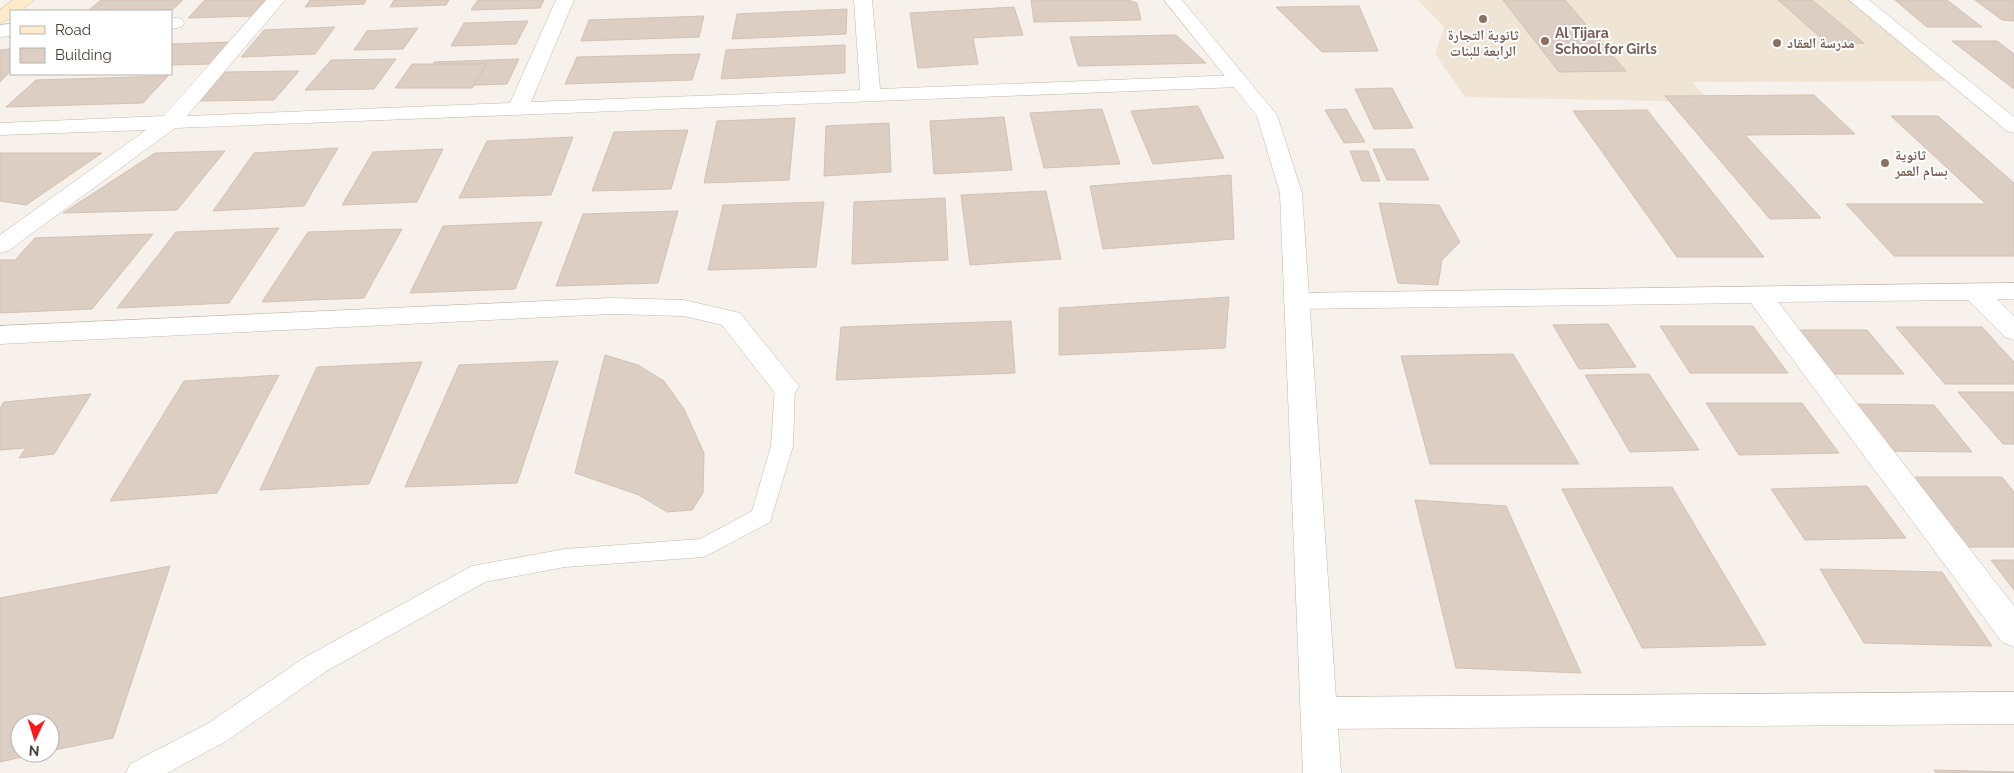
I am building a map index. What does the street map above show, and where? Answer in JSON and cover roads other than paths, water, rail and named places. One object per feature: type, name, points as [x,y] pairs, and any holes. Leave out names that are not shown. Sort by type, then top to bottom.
[{"type":"main road","points":[[11,10],[25,0]]},
{"type":"street","points":[[0,246],[170,122],[276,0]]},
{"type":"street","points":[[518,108],[565,0]]},
{"type":"street","points":[[863,0],[870,95]]},
{"type":"street","points":[[1173,0],[1268,115],[1291,193],[1322,773]]},
{"type":"street","points":[[1858,0],[2014,127]]},
{"type":"street","points":[[0,129],[1239,80]]},
{"type":"street","points":[[1296,301],[2014,291]]},
{"type":"street","points":[[1975,292],[2014,331]]},
{"type":"street","points":[[1758,294],[2014,632]]},
{"type":"street","points":[[0,335],[612,306],[684,308],[730,319],[785,386]]},
{"type":"street","points":[[1319,713],[2014,708]]},
{"type":"lane","points":[[140,773],[216,733],[316,664],[480,573],[565,558],[704,548],[762,516],[782,446],[785,386]]},
{"type":"place","name":"ثانوية التجارة الرابعة للبنات","points":[[1483,19]]},
{"type":"place","name":"Al Tijara School for Girls","points":[[1545,41]]},
{"type":"place","name":"مدرسة العقاد","points":[[1777,43]]},
{"type":"place","name":"ثانوية بسام العمر","points":[[1885,163]]}]
